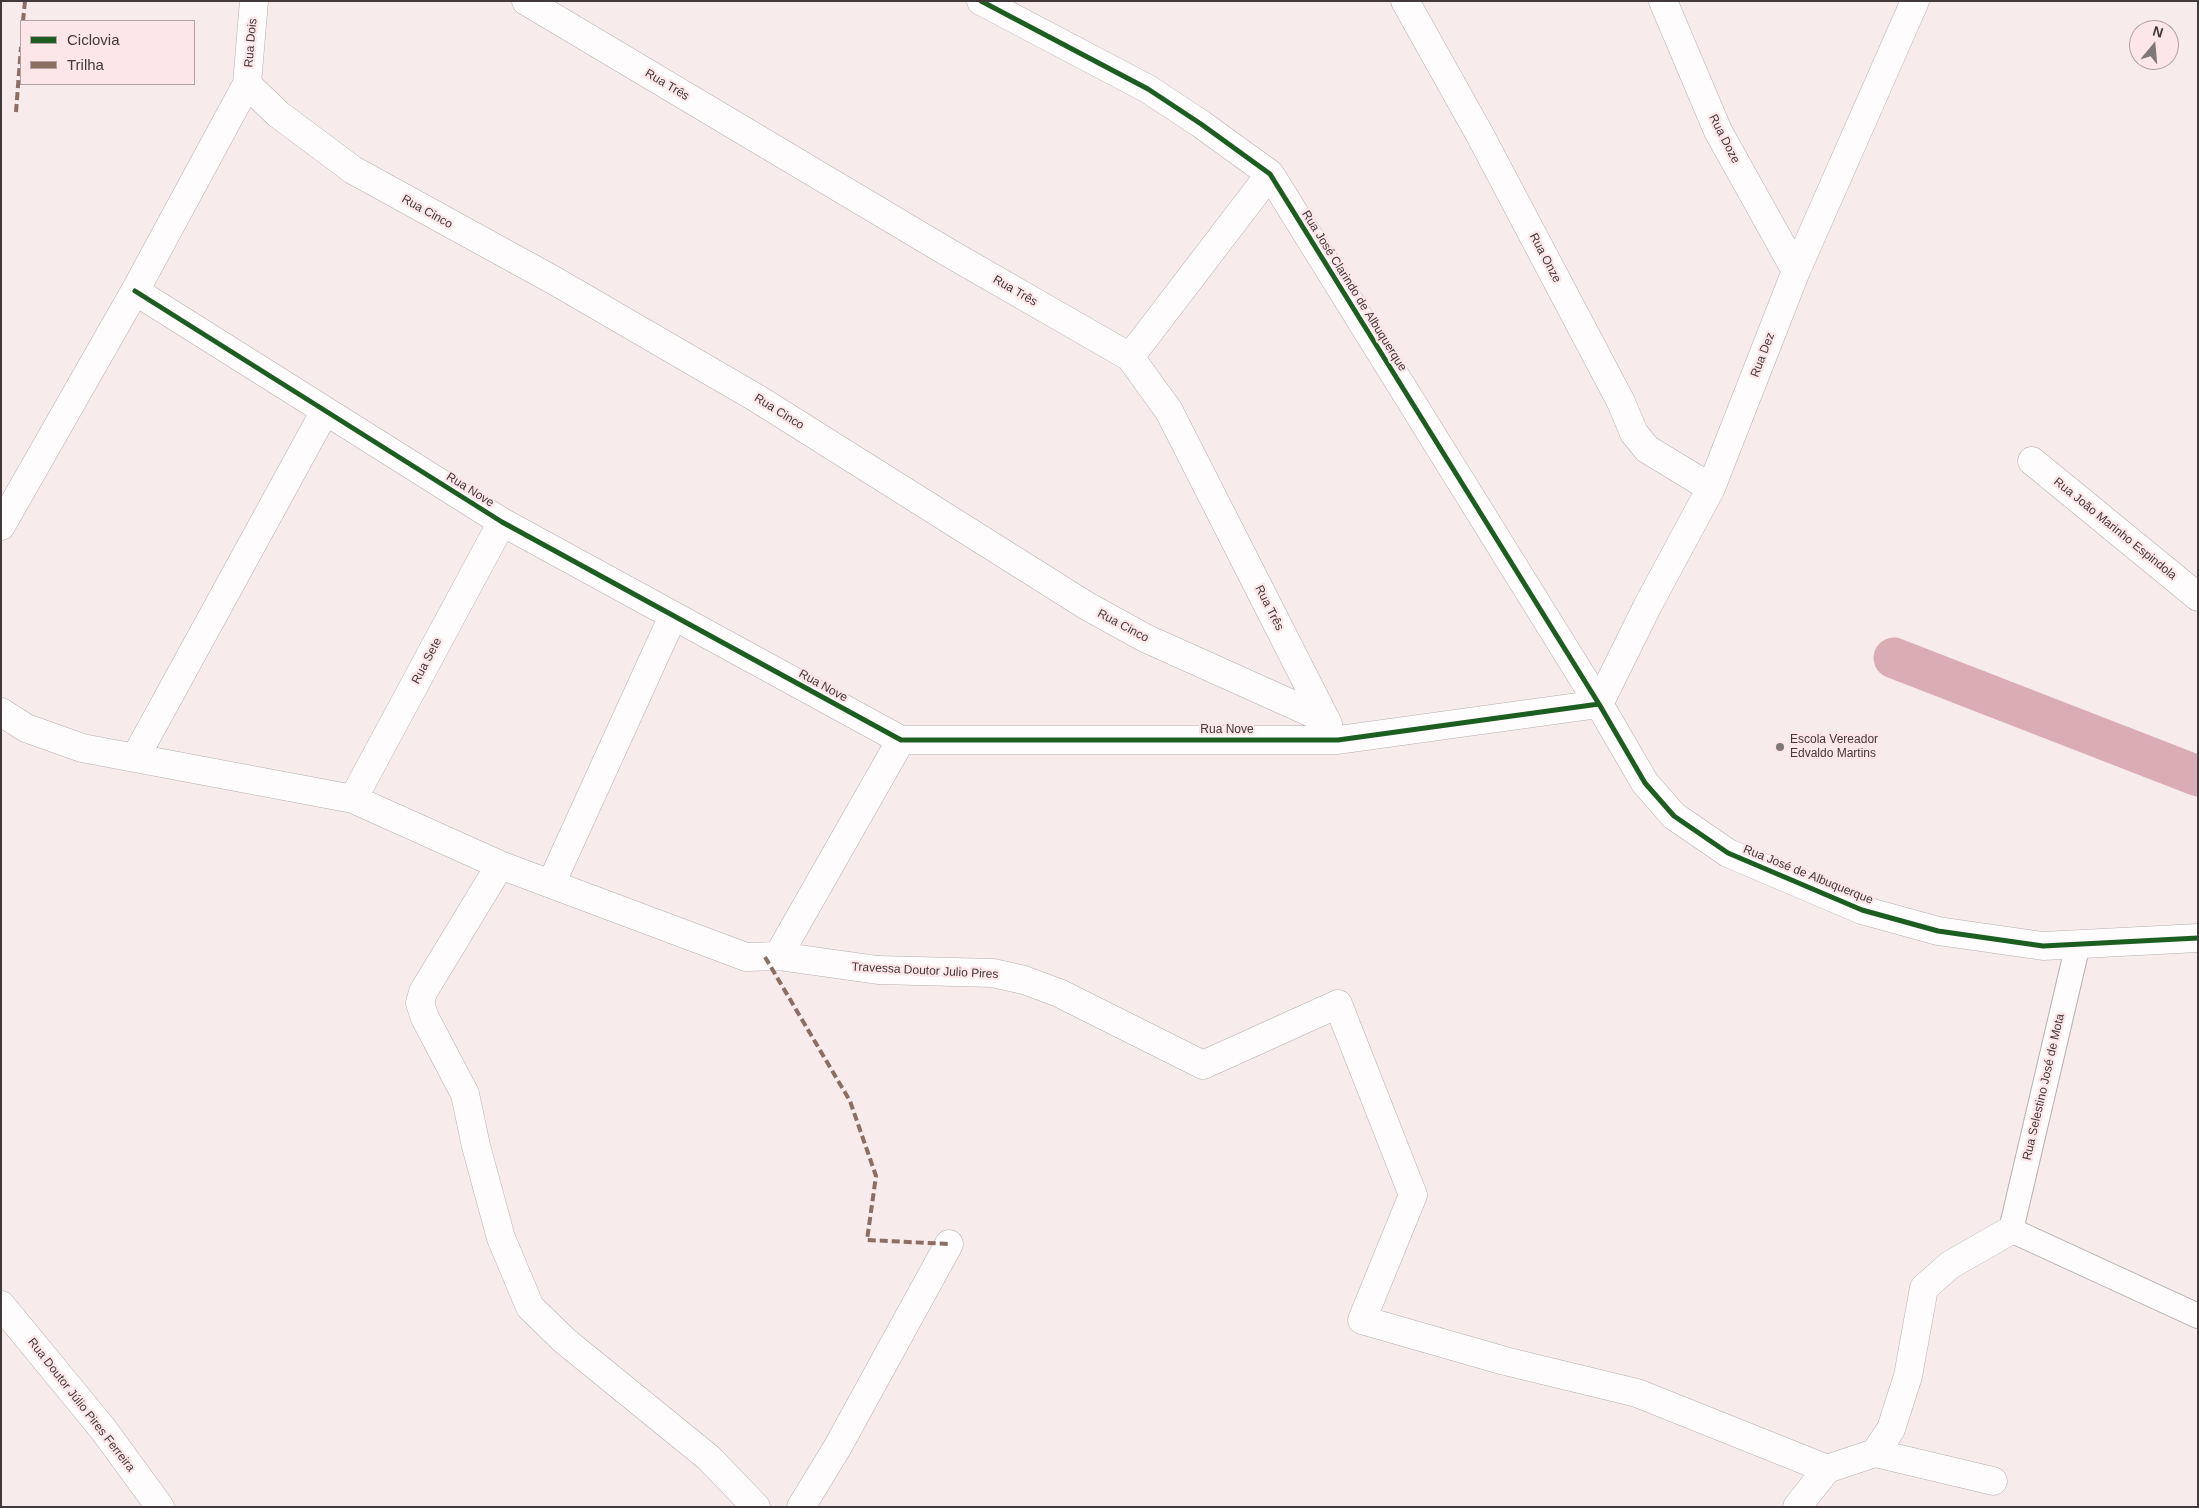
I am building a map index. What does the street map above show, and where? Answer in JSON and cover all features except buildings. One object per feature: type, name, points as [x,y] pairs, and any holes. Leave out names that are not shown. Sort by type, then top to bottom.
[{"type":"street","name":"Rua Dois","points":[[247,84],[254,1]]},
{"type":"street","name":"Rua Três","points":[[526,1],[949,253],[1130,357],[1169,410],[1331,729]]},
{"type":"street","name":"Rua José Clarindo de Albuquerque","points":[[981,1],[1148,89],[1201,124],[1270,174],[1599,704]]},
{"type":"street","name":"Rua Onze","points":[[1405,1],[1480,135],[1621,402],[1634,433],[1647,449],[1711,488]]},
{"type":"street","name":"Rua Doze","points":[[1663,1],[1718,131],[1796,271]]},
{"type":"street","name":"Rua Dez","points":[[1599,704],[1648,605],[1711,488],[1796,271],[1916,1]]},
{"type":"street","points":[[1,526],[135,291],[247,84]]},
{"type":"street","name":"Rua Cinco","points":[[247,84],[278,114],[353,170],[555,281],[758,399],[1087,606],[1145,638],[1331,729]]},
{"type":"street","points":[[1130,357],[1270,174]]},
{"type":"street","name":"Rua Nove","points":[[135,291],[502,522],[900,740],[1331,729],[1599,704]]},
{"type":"street","points":[[135,758],[326,411]]},
{"type":"street","name":"Rua João Marinho Espindola","points":[[2032,461],[2198,597]]},
{"type":"street","name":"Rua Sete","points":[[353,799],[502,522]]},
{"type":"street","points":[[551,884],[673,616]]},
{"type":"street","name":"Rua José de Albuquerque","points":[[1599,704],[1645,783],[1674,816],[1728,853],[1862,910],[1929,928],[2043,946],[2198,938]]},
{"type":"street","name":"Travessa Doutor Julio Pires","points":[[1,712],[26,728],[82,748],[353,799],[500,865],[746,957],[778,956],[878,970],[993,972],[1024,980],[1059,993],[1203,1064],[1338,1004],[1413,1194],[1362,1320],[1505,1361],[1637,1393],[1827,1469]]},
{"type":"street","points":[[778,956],[900,740]]},
{"type":"street","points":[[500,865],[423,992],[420,1003],[425,1018],[465,1094],[476,1146],[501,1238],[530,1307],[565,1341],[709,1458],[756,1507]]},
{"type":"street","points":[[1875,1453],[1892,1429],[1908,1376],[1924,1288],[1950,1265],[2011,1230]]},
{"type":"street","points":[[800,1507],[837,1448],[949,1244]]},
{"type":"street","name":"Rua Doutor Júlio Pires Ferreira","points":[[1,1305],[103,1430],[160,1507]]},
{"type":"street","points":[[1797,1507],[1827,1469],[1875,1453],[1993,1481]]},
{"type":"lane","name":"Rua Selestino José de Mota","points":[[2011,1230],[2078,944]]},
{"type":"lane","points":[[2011,1230],[2198,1316]]},
{"type":"waterway","points":[[1894,658],[2198,776]]},
{"type":"marked path","points":[[23,20],[25,1]]},
{"type":"marked path","points":[[16,112],[20,60]]},
{"type":"marked path","points":[[765,957],[850,1101],[876,1176],[867,1240],[949,1244]]},
{"type":"cycle path","points":[[981,1],[1148,89],[1201,124],[1270,174],[1599,704],[1645,783],[1674,816],[1728,853],[1862,910],[1938,931],[2043,946],[2198,938]]},
{"type":"cycle path","points":[[135,291],[502,522],[901,740],[1338,740],[1599,704]]},
{"type":"place","name":"Escola Vereador Edvaldo Martins","points":[[1780,747]]}]
